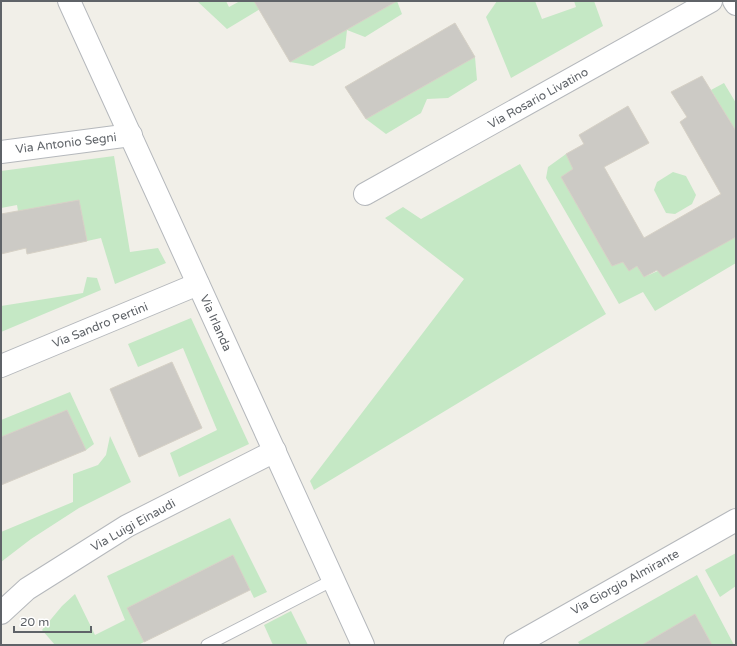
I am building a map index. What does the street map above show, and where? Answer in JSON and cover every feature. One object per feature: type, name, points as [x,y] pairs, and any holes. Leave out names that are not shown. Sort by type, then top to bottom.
[{"type":"street","name":"Via Irlanda","points":[[69,1],[363,645]]},
{"type":"street","name":"Via Rosario Livatino","points":[[365,194],[711,1]]},
{"type":"street","name":"Via Antonio Segni","points":[[1,152],[131,135]]},
{"type":"street","name":"Via Sandro Pertini","points":[[1,366],[198,284]]},
{"type":"street","name":"Via Luigi Einaudi","points":[[1,613],[27,589],[127,526],[274,452]]},
{"type":"street","name":"Via Giorgio Almirante","points":[[514,645],[736,520]]},
{"type":"lane","points":[[207,645],[333,580]]},
{"type":"green space","points":[[197,1],[226,1],[229,7],[240,1],[314,1],[260,9],[227,29]]},
{"type":"green space","points":[[397,1],[402,14],[365,37],[347,30],[345,48],[313,66],[290,62]]},
{"type":"green space","points":[[497,1],[535,1],[542,19],[576,7],[574,1],[594,1],[603,26],[511,78],[486,17]]},
{"type":"green space","points":[[475,57],[477,80],[448,98],[427,99],[421,113],[386,134],[366,119]]},
{"type":"green space","points":[[724,83],[736,103],[736,131],[711,90]]},
{"type":"green space","points":[[566,154],[573,169],[561,177],[612,266],[623,262],[629,271],[637,266],[644,277],[736,237],[736,263],[655,311],[643,292],[619,304],[546,178],[548,167]]},
{"type":"green space","points":[[114,156],[130,252],[158,248],[166,263],[115,284],[101,238],[87,241],[79,200],[18,211],[17,205],[1,208],[1,171]]},
{"type":"green space","points":[[520,164],[606,314],[314,490],[310,481],[464,279],[385,218],[403,207],[421,219]]},
{"type":"green space","points":[[673,172],[686,176],[696,195],[692,204],[675,214],[666,213],[654,190],[657,182]]},
{"type":"green space","points":[[87,277],[97,278],[101,290],[1,332],[1,306],[83,293]]},
{"type":"green space","points":[[191,318],[249,444],[179,477],[170,453],[217,430],[183,348],[138,367],[128,344]]},
{"type":"green space","points":[[70,392],[94,444],[86,450],[67,410],[1,437],[1,420]]},
{"type":"green space","points":[[110,436],[131,482],[79,508],[31,539],[1,562],[1,532],[73,502],[73,474],[98,465],[106,455]]},
{"type":"green space","points":[[230,518],[267,592],[254,598],[233,555],[127,608],[144,642],[138,645],[55,645],[42,630],[62,606],[75,594],[95,635],[125,620],[107,576]]},
{"type":"green space","points":[[736,553],[736,586],[720,597],[705,570]]},
{"type":"green space","points":[[697,575],[734,645],[712,645],[695,614],[642,645],[580,645],[578,642]]},
{"type":"green space","points":[[291,611],[308,645],[273,645],[264,625]]},
{"type":"building","points":[[254,1],[397,1],[290,62]]},
{"type":"building","points":[[455,23],[475,57],[366,119],[345,87]]},
{"type":"building","points":[[702,76],[736,131],[736,237],[663,277],[657,270],[644,277],[637,266],[629,271],[623,262],[612,266],[561,177],[573,169],[566,154],[584,144],[579,135],[628,106],[649,143],[604,167],[644,238],[721,194],[680,122],[687,117],[671,92]]},
{"type":"building","points":[[79,200],[87,241],[27,254],[26,248],[1,254],[1,214]]},
{"type":"building","points":[[172,362],[202,428],[139,457],[110,389]]},
{"type":"building","points":[[67,410],[86,450],[1,485],[1,437]]},
{"type":"building","points":[[233,555],[250,590],[144,642],[127,608]]},
{"type":"building","points":[[695,614],[712,645],[642,645]]}]
